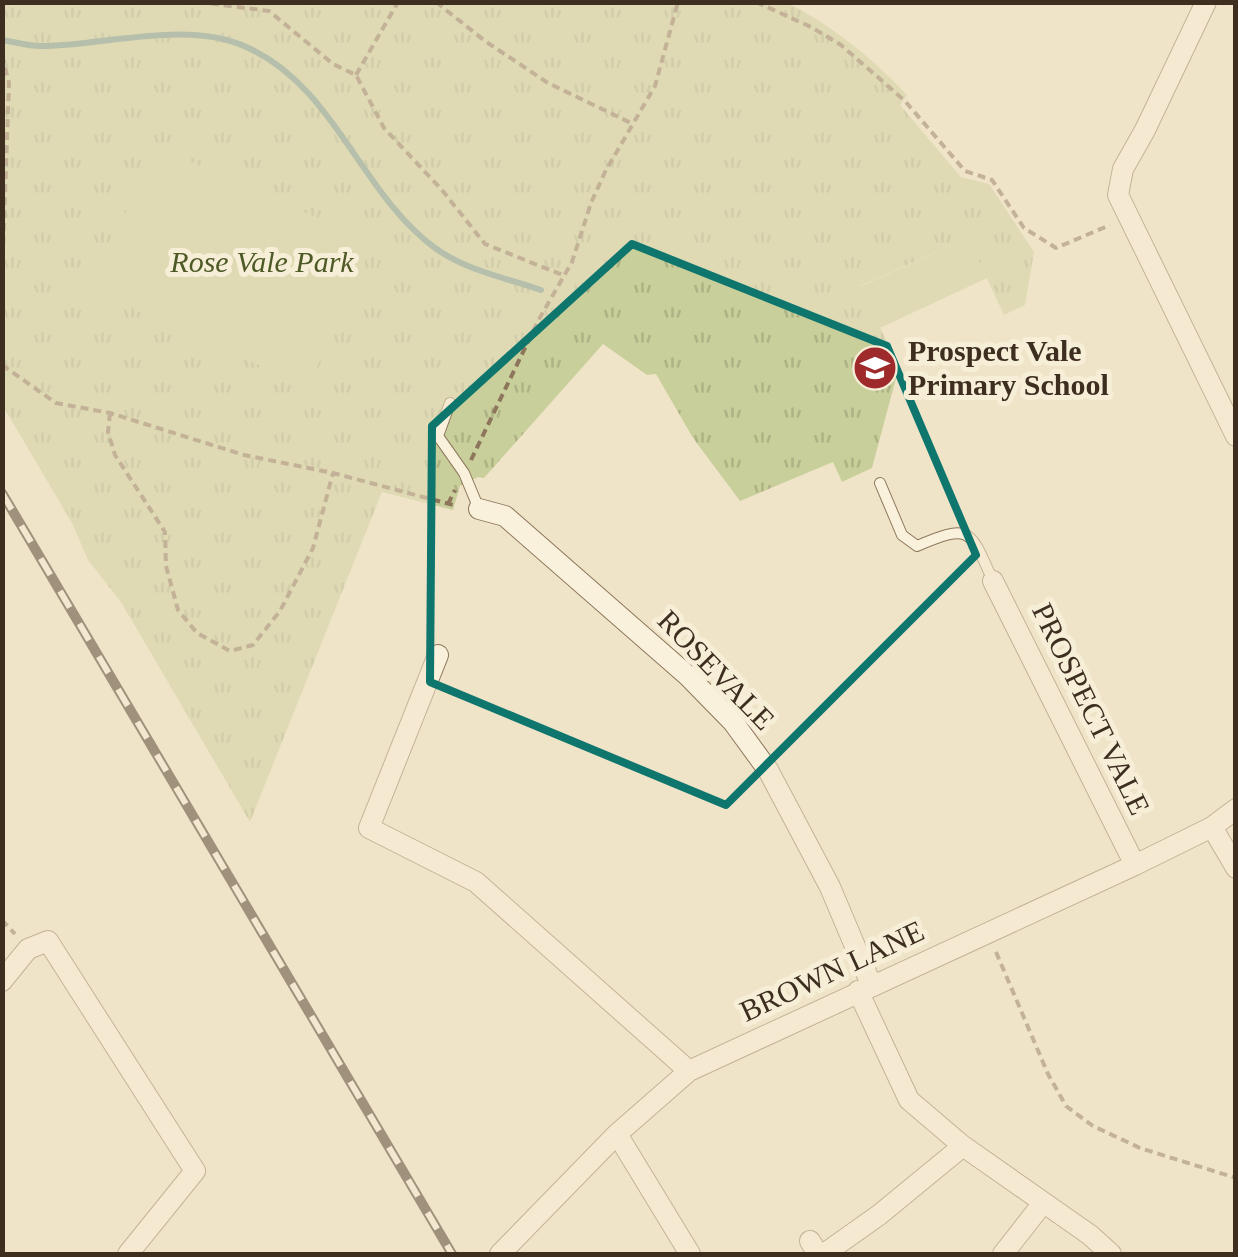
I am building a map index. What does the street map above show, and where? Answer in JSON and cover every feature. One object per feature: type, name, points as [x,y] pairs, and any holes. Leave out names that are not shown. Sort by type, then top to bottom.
[{"type":"street","points":[[1206,2],[1146,130],[1123,169],[1118,195],[1236,436]]},
{"type":"street","name":"ROSEVALE","points":[[479,508],[506,516],[688,676],[733,722],[768,770],[830,887],[864,988],[909,1100],[963,1146],[1112,1254]]},
{"type":"street","name":"PROSPECT VALE","points":[[993,580],[1134,865]]},
{"type":"street","points":[[438,655],[369,828],[476,882],[689,1071]]},
{"type":"street","name":"BROWN LANE","points":[[500,1254],[617,1134],[689,1071],[1134,865],[1212,826],[1236,809]]},
{"type":"street","points":[[1212,826],[1236,868]]},
{"type":"street","points":[[2,981],[28,948],[48,942],[195,1171],[128,1254]]},
{"type":"street","points":[[617,1134],[690,1254]]},
{"type":"street","points":[[810,1241],[816,1251],[824,1254],[963,1146]]},
{"type":"street","points":[[1003,1254],[1043,1203]]},
{"type":"lane","points":[[450,402],[438,436],[464,473],[479,508]]},
{"type":"lane","points":[[880,483],[902,535],[917,546],[952,532],[963,532],[972,538],[993,580]]},
{"type":"path","points":[[198,2],[269,11],[333,64],[356,74],[384,128],[486,244],[565,276]]},
{"type":"path","points":[[356,74],[398,2]]},
{"type":"path","points":[[436,2],[484,41],[548,83],[632,123]]},
{"type":"path","points":[[448,504],[538,321],[565,276],[591,203],[653,84],[678,2]]},
{"type":"path","points":[[756,2],[841,45],[905,101],[965,171],[992,180],[1024,228],[1056,248],[1126,217]]},
{"type":"path","points":[[2,55],[9,83],[2,278]]},
{"type":"path","points":[[2,80],[9,83]]},
{"type":"path","points":[[2,366],[56,403],[110,413],[244,454],[448,504],[479,508]]},
{"type":"path","points":[[110,413],[108,432],[114,456],[165,532],[166,566],[178,610],[198,633],[230,651],[253,644],[280,611],[313,548],[333,473]]},
{"type":"path","points":[[988,934],[1048,1074],[1066,1106],[1093,1126],[1140,1148],[1236,1178]]},
{"type":"highlighted area","points":[[632,244],[887,346],[976,555],[726,805],[430,682],[432,426]]},
{"type":"green space","name":"Rose Vale Park","points":[[3,3],[788,3],[837,33],[907,95],[900,105],[961,177],[989,184],[1034,252],[1025,305],[1004,315],[968,238],[860,286],[885,338],[896,378],[872,468],[842,482],[833,462],[740,501],[693,438],[656,374],[647,375],[603,344],[484,478],[460,486],[453,510],[382,492],[250,822],[121,602],[88,560],[72,523],[3,406]]},
{"type":"green space","points":[[156,146],[373,243],[308,387],[91,290]]},
{"type":"green space","points":[[968,238],[987,278],[880,328],[859,287]]},
{"type":"waterway","points":[[2,40],[40,46],[196,35],[244,46],[302,86],[386,198],[435,248],[472,268],[541,290]]},
{"type":"railway","points":[[2,493],[452,1254]]},
{"type":"place","name":"Prospect Vale Primary School","points":[[875,368]]}]
